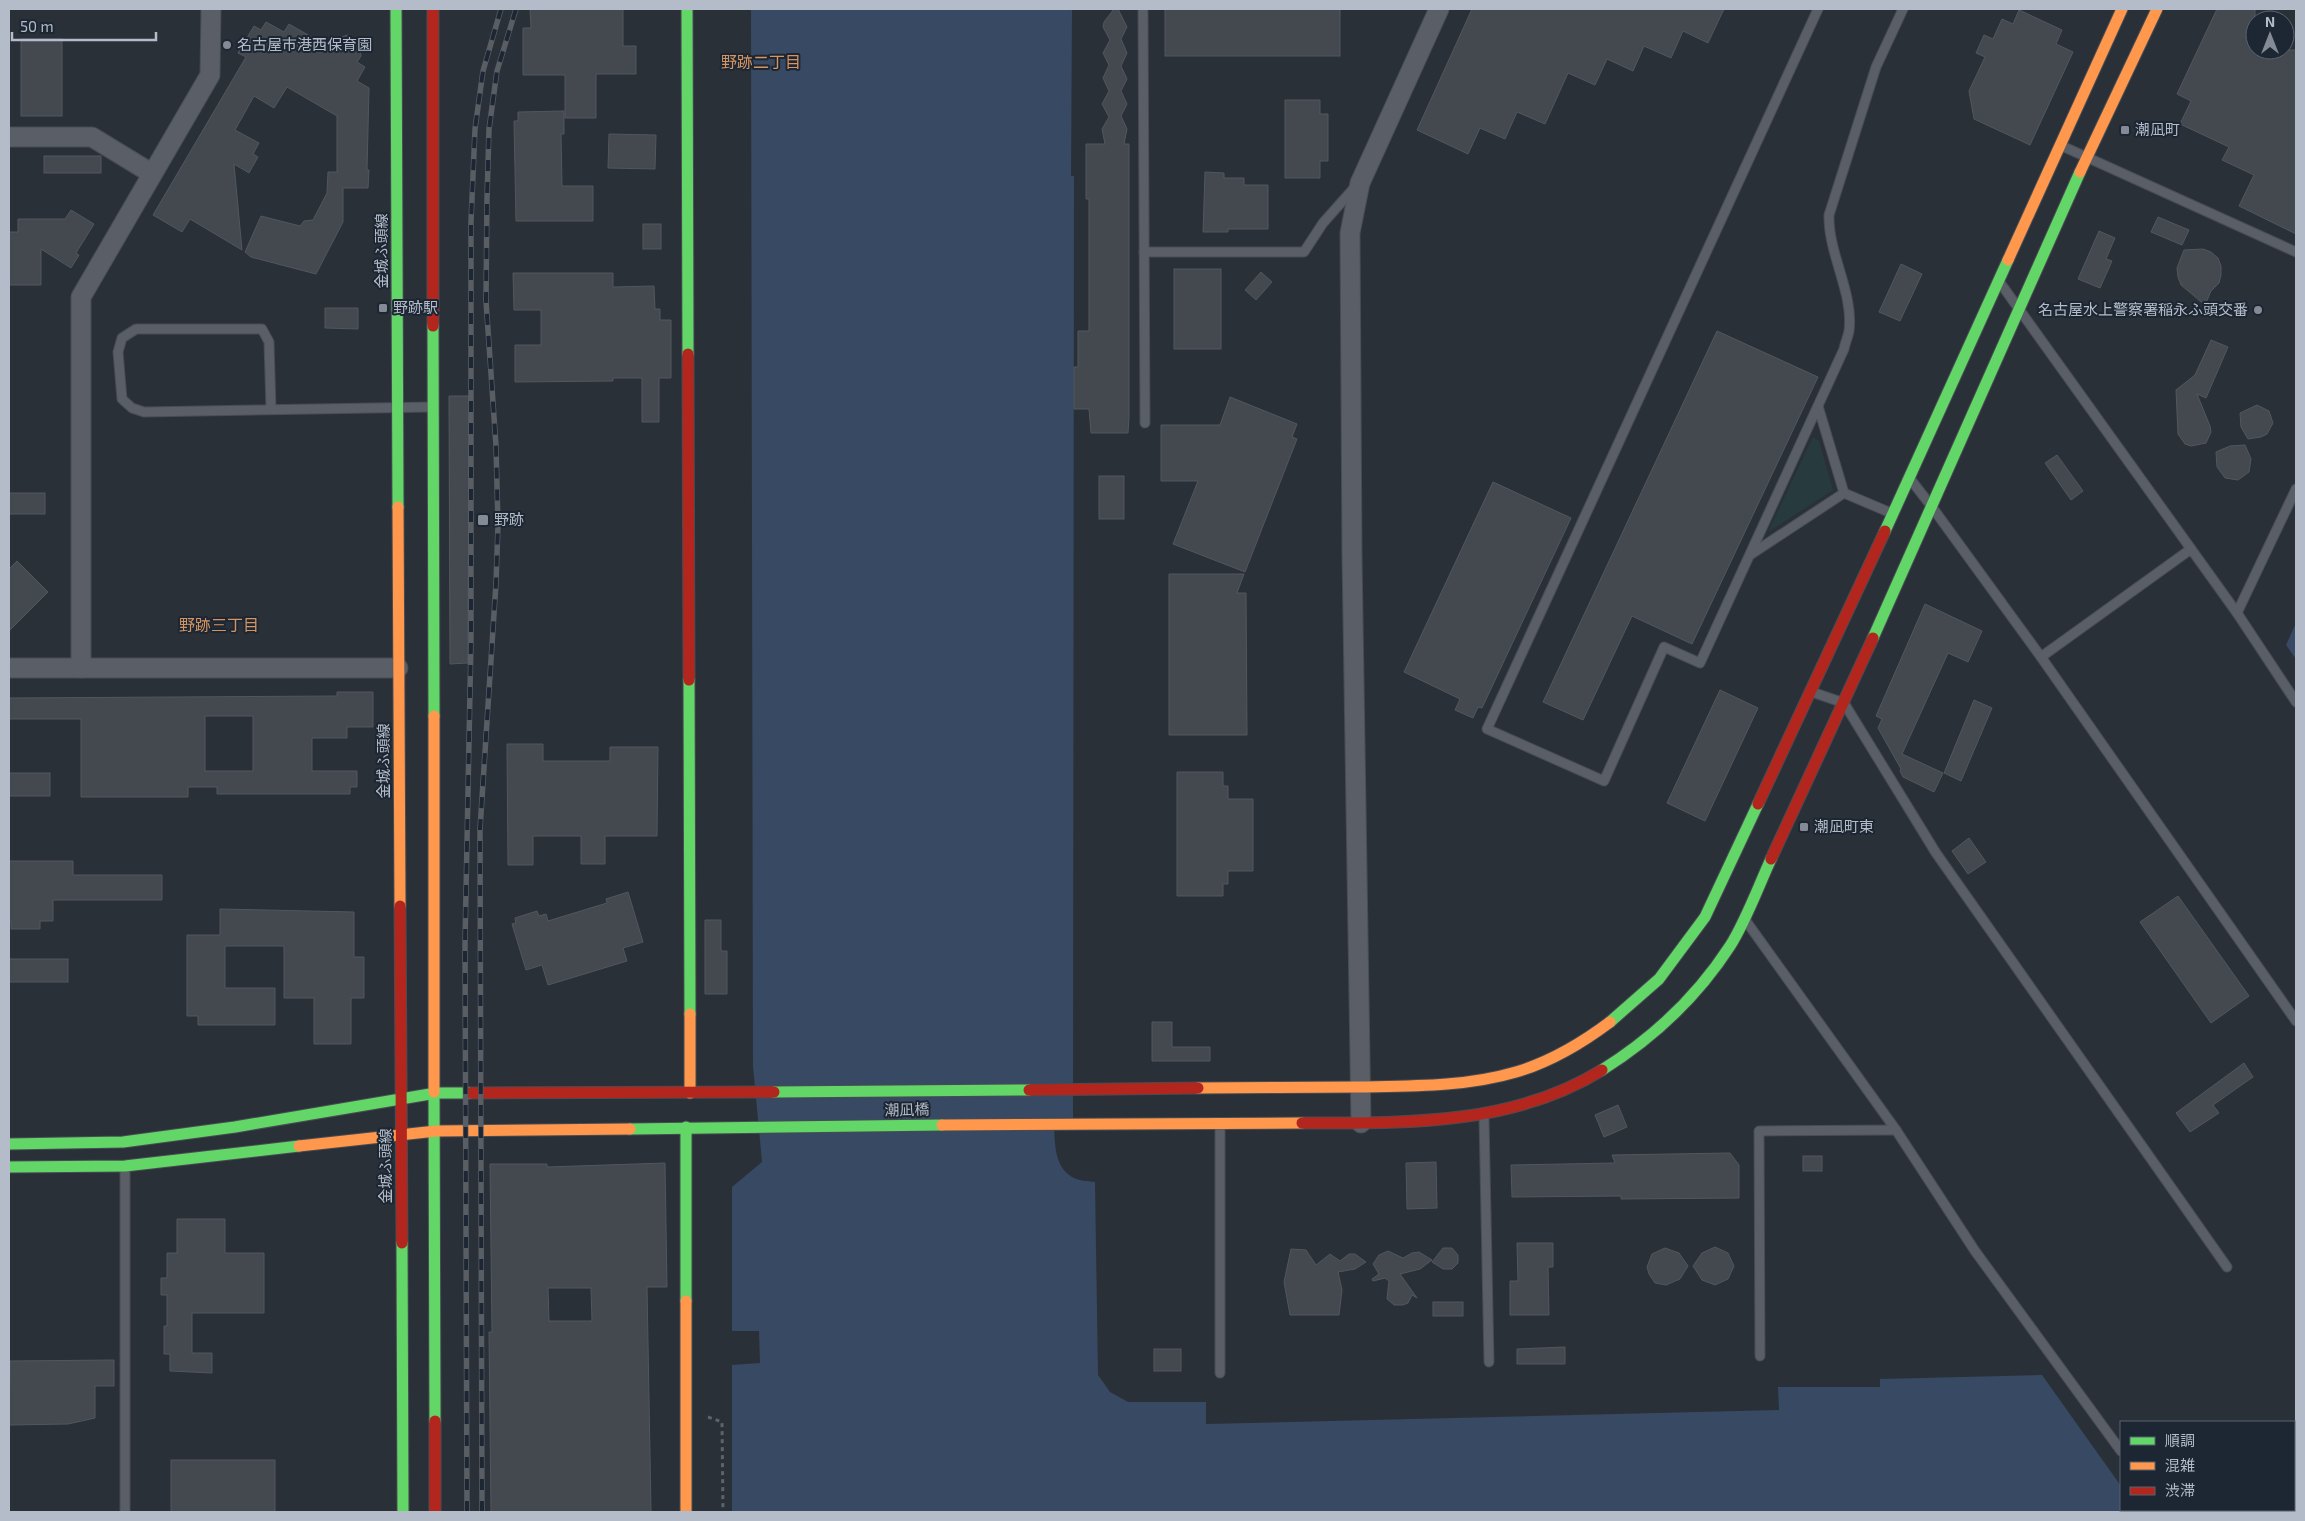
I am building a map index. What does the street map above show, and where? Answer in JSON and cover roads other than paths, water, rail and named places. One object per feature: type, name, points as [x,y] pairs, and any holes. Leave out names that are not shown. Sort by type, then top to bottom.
[{"type":"street","points":[[81,668],[81,297],[151,173],[210,75],[211,9]]},
{"type":"street","name":"金城ふ頭線","points":[[396,9],[403,1512]]},
{"type":"street","points":[[433,9],[436,1093],[435,1512]]},
{"type":"street","points":[[687,9],[690,1093]]},
{"type":"street","points":[[1361,1123],[1352,555],[1350,233],[1360,183],[1439,9]]},
{"type":"street","name":"潮凪橋","points":[[124,1154],[235,1127],[436,1093],[711,1093],[1420,1086],[1469,1081],[1528,1068],[1571,1047],[1607,1025],[1642,997],[1670,965],[1705,917],[1893,513],[2122,9]]},
{"type":"street","name":"潮凪橋","points":[[124,1154],[436,1131],[1105,1123],[1361,1123],[1440,1120],[1484,1114],[1541,1099],[1586,1080],[1628,1054],[1669,1021],[1700,985],[1730,945],[1844,703],[2087,157],[2157,9]]},
{"type":"street","points":[[9,137],[92,137],[151,173]]},
{"type":"street","points":[[9,668],[398,668]]},
{"type":"street","points":[[686,1127],[686,1512]]},
{"type":"street","points":[[9,1144],[124,1154]]},
{"type":"street","points":[[9,1167],[124,1154]]},
{"type":"lane","points":[[1143,9],[1145,423]]},
{"type":"lane","points":[[1818,9],[1487,729],[1604,781],[1664,647],[1700,663],[1844,349],[1849,331],[1848,309],[1828,230],[1829,215],[1876,67],[1903,9]]},
{"type":"lane","points":[[2060,144],[2296,252]]},
{"type":"lane","points":[[1144,252],[1304,252],[1323,223],[1360,183]]},
{"type":"lane","points":[[1999,280],[2237,614],[2296,702]]},
{"type":"lane","points":[[271,410],[269,342],[262,329],[136,329],[122,338],[118,352],[119,384],[122,399],[132,408],[144,412],[271,410],[397,407],[434,407]]},
{"type":"lane","points":[[1818,406],[1844,493]]},
{"type":"lane","points":[[1909,478],[2041,657],[2296,1021]]},
{"type":"lane","points":[[2237,614],[2296,489]]},
{"type":"lane","points":[[1749,556],[1844,493]]},
{"type":"lane","points":[[1844,493],[1893,513]]},
{"type":"lane","points":[[2041,657],[2191,549]]},
{"type":"lane","points":[[1810,691],[1844,703],[1936,853],[2227,1267]]},
{"type":"lane","points":[[1743,916],[1896,1130],[1975,1251],[2120,1450]]},
{"type":"lane","points":[[1484,1114],[1489,1362]]},
{"type":"lane","points":[[1220,1123],[1220,1373]]},
{"type":"lane","points":[[1760,1356],[1759,1132],[1896,1130]]},
{"type":"lane","points":[[124,1154],[125,1512]]},
{"type":"water","points":[[751,9],[1072,9],[1071,176],[1074,176],[1073,1124],[1054,1124],[1057,1154],[1062,1167],[1074,1178],[1095,1182],[1098,1375],[1110,1392],[1128,1402],[1206,1402],[1206,1424],[1779,1410],[1778,1387],[1880,1387],[1880,1379],[2042,1375],[2120,1485],[2120,1511],[2140,1512],[732,1512],[732,1365],[760,1363],[759,1331],[732,1331],[732,1187],[762,1162],[753,1066]]},
{"type":"water","points":[[2296,623],[2296,659],[2286,645]]},
{"type":"railway","points":[[467,1512],[465,943],[471,641],[471,222],[475,129],[483,71],[501,9]]},
{"type":"railway","points":[[482,1512],[480,829],[498,525],[496,446],[486,301],[487,199],[489,129],[497,71],[516,9]]},
{"type":"place","name":"名古屋市港西保育園","points":[[227,45]]},
{"type":"place","name":"潮凪町","points":[[2125,130]]},
{"type":"place","name":"野跡駅","points":[[383,308]]},
{"type":"place","name":"名古屋水上警察署稲永ふ頭交番","points":[[2258,310]]},
{"type":"place","name":"野跡","points":[[483,520]]},
{"type":"place","name":"潮凪町東","points":[[1804,827]]},
{"type":"district","name":"野跡二丁目","points":[[761,62]]},
{"type":"district","name":"野跡三丁目","points":[[219,625]]}]
